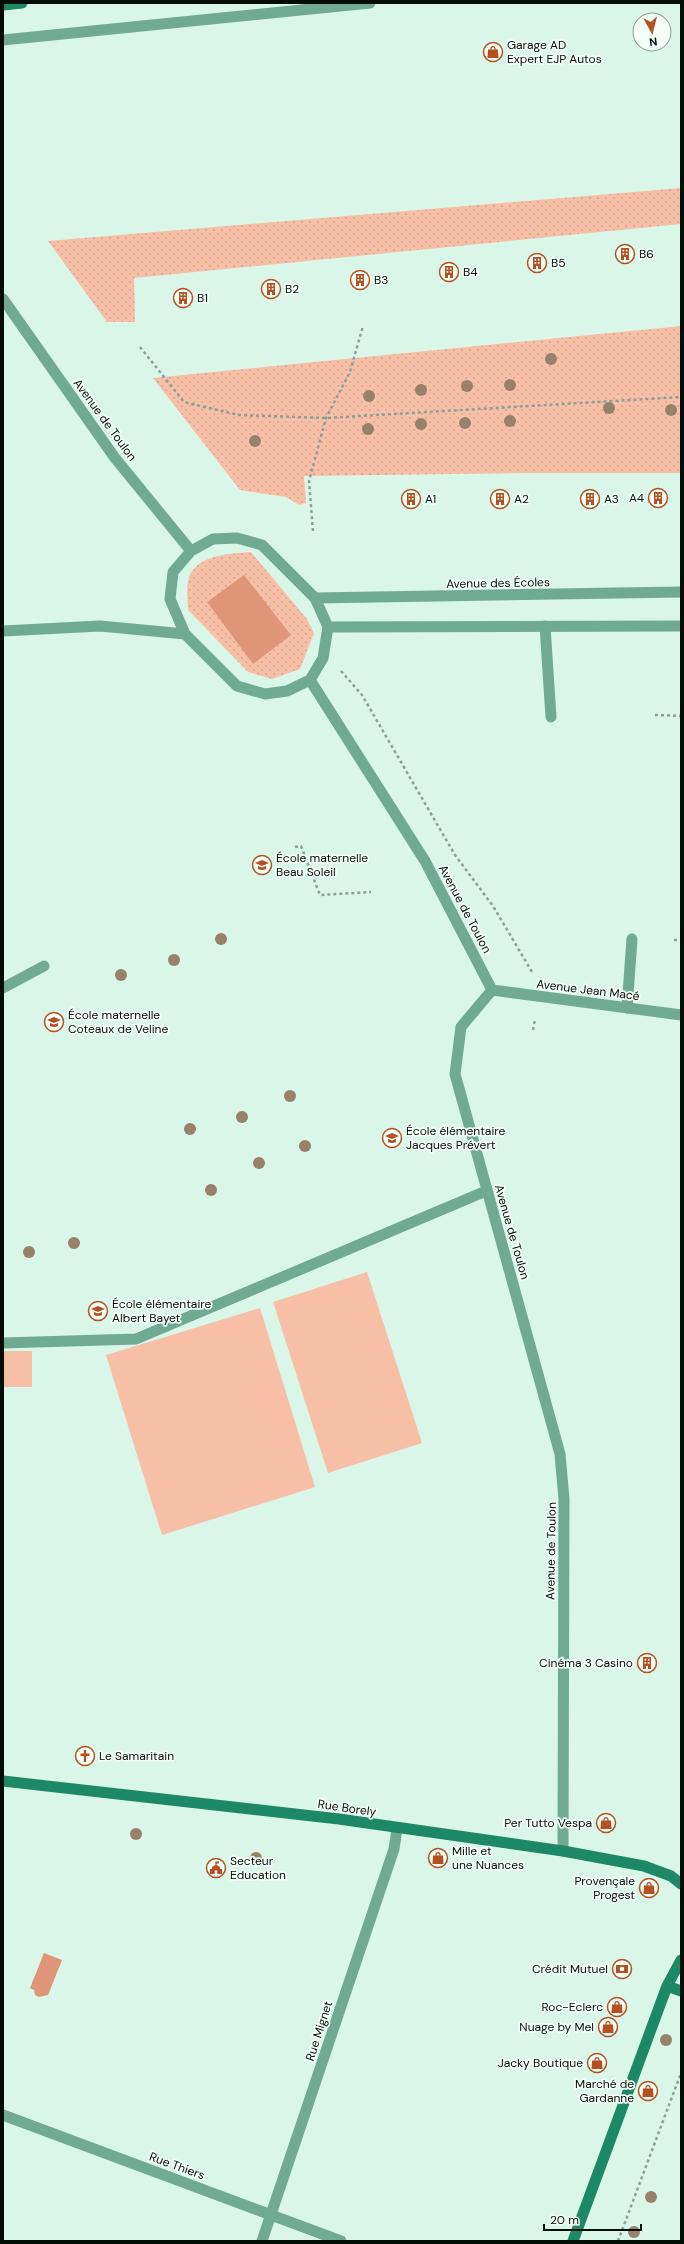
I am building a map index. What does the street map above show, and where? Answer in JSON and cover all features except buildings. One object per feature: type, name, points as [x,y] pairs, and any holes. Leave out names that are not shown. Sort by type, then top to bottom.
[{"type":"main road","points":[[3,5],[22,3]]},
{"type":"main road","name":"Rue Borely","points":[[3,1781],[339,1819],[397,1829],[563,1851],[644,1866],[671,1876],[681,1884]]},
{"type":"main road","points":[[573,2241],[667,1986],[681,1960]]},
{"type":"main road","points":[[667,1986],[681,1991]]},
{"type":"street","points":[[3,40],[370,3]]},
{"type":"street","name":"Avenue de Toulon","points":[[3,299],[115,458],[191,550]]},
{"type":"street","points":[[237,538],[262,545],[315,598],[328,627],[323,658],[310,680],[287,691],[265,694],[237,686],[185,634],[170,599],[173,572],[191,550],[213,539],[237,538]]},
{"type":"street","name":"Avenue des Écoles","points":[[315,598],[681,592]]},
{"type":"street","points":[[3,631],[100,626],[185,634]]},
{"type":"street","points":[[545,626],[551,717]]},
{"type":"street","points":[[328,627],[681,626]]},
{"type":"street","name":"Avenue de Toulon","points":[[310,680],[425,861],[492,990],[462,1027],[455,1074],[486,1191],[560,1454],[564,1499],[562,1744],[563,1851]]},
{"type":"street","points":[[627,1008],[632,939]]},
{"type":"street","points":[[3,988],[44,966]]},
{"type":"street","name":"Avenue Jean Macé","points":[[492,990],[681,1015]]},
{"type":"street","points":[[3,1343],[136,1339],[486,1191]]},
{"type":"street","name":"Rue Mignet","points":[[262,2241],[394,1849],[397,1829]]},
{"type":"street","name":"Rue Thiers","points":[[3,2115],[341,2241]]},
{"type":"path","points":[[313,531],[309,481],[326,418],[350,372],[363,326]]},
{"type":"path","points":[[140,347],[184,402],[239,415],[326,418],[681,397]]},
{"type":"path","points":[[324,651],[362,695],[455,855],[493,906],[525,960]]},
{"type":"path","points":[[655,716],[681,716]]},
{"type":"path","points":[[295,847],[301,846],[320,894],[371,892]]},
{"type":"path","points":[[674,940],[681,940]]},
{"type":"path","points":[[618,2241],[681,2073]]},
{"type":"shaded area","points":[[681,188],[681,224],[134,278],[135,322],[107,322],[48,241]]},
{"type":"shaded area","points":[[681,326],[681,473],[530,473],[304,476],[306,503],[299,505],[286,497],[240,490],[153,378]]},
{"type":"shaded area","points":[[251,552],[307,619],[314,633],[300,669],[272,679],[248,672],[188,610],[188,581],[197,565],[214,557]]},
{"type":"shaded area","points":[[244,575],[291,635],[253,664],[207,602]]},
{"type":"shaded area","points":[[367,1272],[422,1443],[328,1473],[273,1302]]},
{"type":"shaded area","points":[[260,1308],[315,1487],[162,1535],[106,1355]]},
{"type":"shaded area","points":[[3,1351],[32,1351],[32,1387],[3,1387]]},
{"type":"shaded area","points":[[44,1953],[62,1960],[48,1995],[39,1997],[35,1995],[34,1990],[30,1988]]},
{"type":"place","name":"Garage AD Expert EJP Autos","points":[[493,52]]},
{"type":"place","name":"B6","points":[[625,254]]},
{"type":"place","name":"B5","points":[[537,263]]},
{"type":"place","name":"B4","points":[[449,272]]},
{"type":"place","name":"B3","points":[[360,280]]},
{"type":"place","name":"B2","points":[[271,289]]},
{"type":"place","name":"B1","points":[[183,298]]},
{"type":"place","name":"A4","points":[[658,498]]},
{"type":"place","name":"A1","points":[[411,499]]},
{"type":"place","name":"A2","points":[[500,499]]},
{"type":"place","name":"A3","points":[[590,499]]},
{"type":"place","name":"École maternelle Beau Soleil","points":[[262,865]]},
{"type":"place","name":"École maternelle Coteaux de Veline","points":[[54,1022]]},
{"type":"place","name":"École élémentaire Jacques Prévert","points":[[392,1138]]},
{"type":"place","name":"École élémentaire Albert Bayet","points":[[98,1311]]},
{"type":"place","name":"Cinéma 3 Casino","points":[[647,1663]]},
{"type":"place","name":"Le Samaritain","points":[[85,1756]]},
{"type":"place","name":"Per Tutto Vespa","points":[[606,1823]]},
{"type":"place","name":"Mille et une Nuances","points":[[438,1858]]},
{"type":"place","name":"Secteur Education","points":[[216,1868]]},
{"type":"place","name":"Provençale Progest","points":[[649,1888]]},
{"type":"place","name":"Crédit Mutuel","points":[[622,1969]]},
{"type":"place","name":"Roc-Eclerc","points":[[617,2007]]},
{"type":"place","name":"Nuage by Mel","points":[[608,2027]]},
{"type":"place","name":"Jacky Boutique","points":[[597,2063]]},
{"type":"place","name":"Marché de Gardanne","points":[[648,2091]]}]
